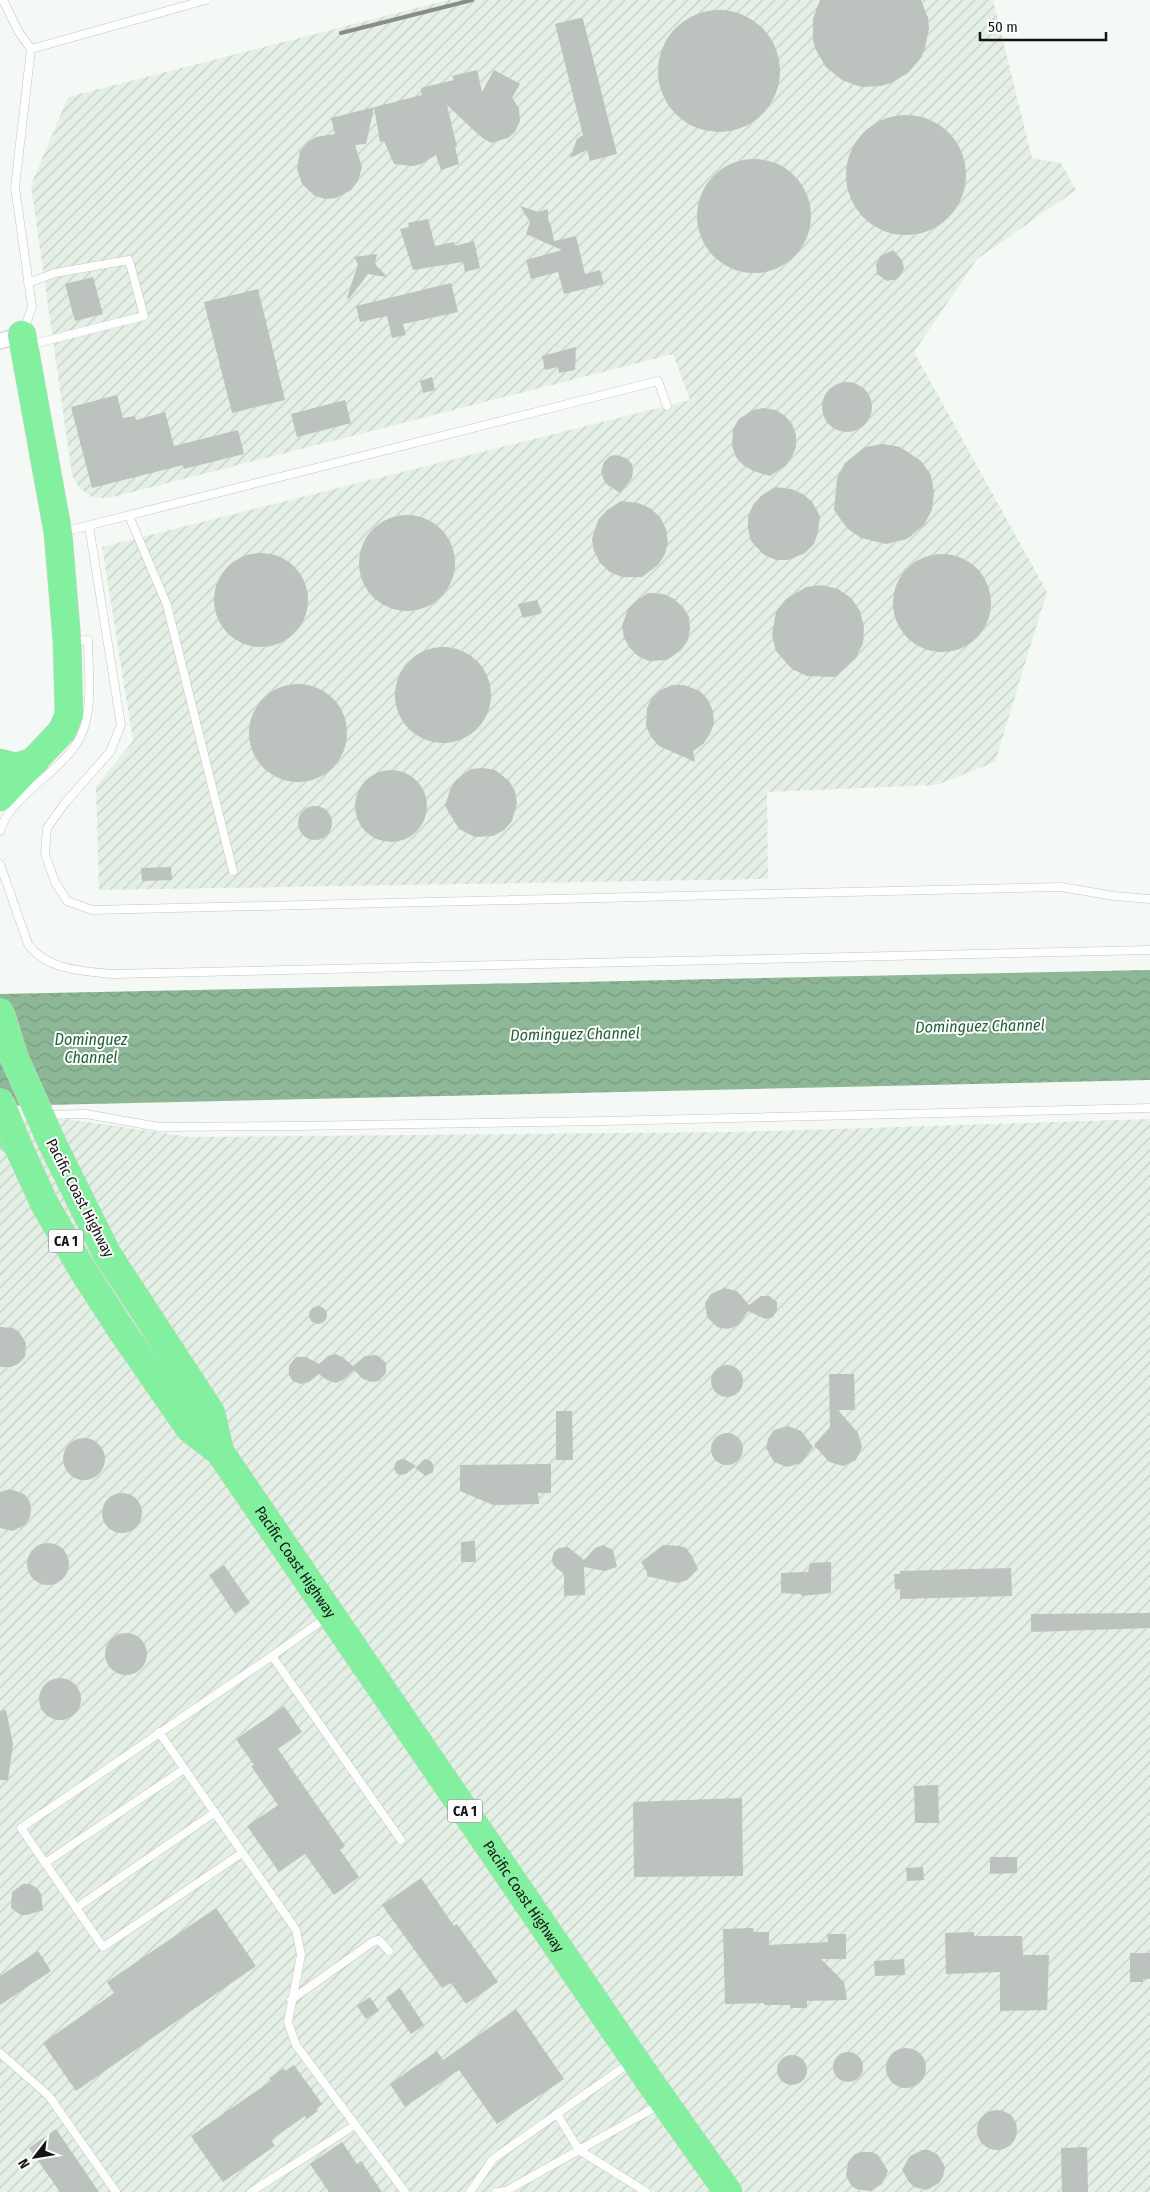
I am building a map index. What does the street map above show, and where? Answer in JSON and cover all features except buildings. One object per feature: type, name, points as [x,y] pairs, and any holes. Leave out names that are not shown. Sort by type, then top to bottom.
[{"type":"highway","points":[[0,797],[62,731],[69,715],[67,641],[58,533],[15,340]]},
{"type":"highway","points":[[0,763],[16,767],[35,761]]},
{"type":"highway","name":"Pacific Coast Highway","points":[[0,1012],[14,1057],[52,1145],[107,1254],[211,1413],[220,1452]]},
{"type":"highway","name":"Pacific Coast Highway","points":[[6,1114],[44,1203],[82,1269],[120,1328],[190,1429],[220,1452],[634,2059],[728,2192]]},
{"type":"lane","points":[[3,0],[18,31],[31,49],[15,188],[32,308],[15,340]]},
{"type":"lane","points":[[31,49],[206,0]]},
{"type":"lane","points":[[15,340],[144,316],[129,260],[55,273],[28,283]]},
{"type":"lane","points":[[58,533],[658,381],[667,406]]},
{"type":"lane","points":[[129,516],[167,605],[233,871]]},
{"type":"lane","points":[[90,526],[120,725],[110,752],[66,803],[48,828],[45,854],[55,882],[67,901],[92,910],[1061,887],[1114,896],[1150,899]]},
{"type":"lane","points":[[0,831],[8,815],[22,798],[66,757],[84,729],[88,714],[89,696],[88,640],[67,641]]},
{"type":"lane","points":[[0,864],[28,944],[34,953],[40,958],[55,964],[113,974],[1150,950]]},
{"type":"lane","points":[[29,1115],[86,1114],[159,1127],[604,1121],[1150,1108]]},
{"type":"lane","points":[[0,1116],[6,1114]]},
{"type":"lane","points":[[242,1853],[103,1947],[21,1828],[272,1656],[330,1614]]},
{"type":"lane","points":[[272,1656],[401,1840]]},
{"type":"lane","points":[[159,1732],[296,1930],[301,1955],[288,2022],[296,2045],[405,2192]]},
{"type":"lane","points":[[45,1863],[184,1769]]},
{"type":"lane","points":[[76,1908],[214,1813]]},
{"type":"lane","points":[[291,2000],[374,1941],[379,1940],[389,1951]]},
{"type":"lane","points":[[0,2053],[48,2096],[116,2192]]},
{"type":"lane","points":[[470,2192],[492,2159],[634,2059]]},
{"type":"lane","points":[[496,2192],[506,2191],[664,2102]]},
{"type":"lane","points":[[556,2114],[579,2150],[646,2192]]},
{"type":"lane","points":[[251,2192],[356,2125]]},
{"type":"shaded area","points":[[448,0],[993,0],[1032,158],[1061,163],[1076,190],[977,259],[914,352],[1047,592],[995,762],[936,785],[767,792],[768,879],[99,890],[96,786],[133,741],[102,547],[690,400],[673,354],[109,498],[92,497],[79,488],[72,475],[31,185],[68,97]]},
{"type":"shaded area","points":[[67,1119],[190,1137],[735,1132],[1150,1119],[1150,2192],[0,2192],[0,1121]]},
{"type":"water","name":"Dominguez Channel","points":[[1150,970],[1150,1080],[0,1106],[0,994]]},
{"type":"railway","points":[[341,33],[472,0]]}]
